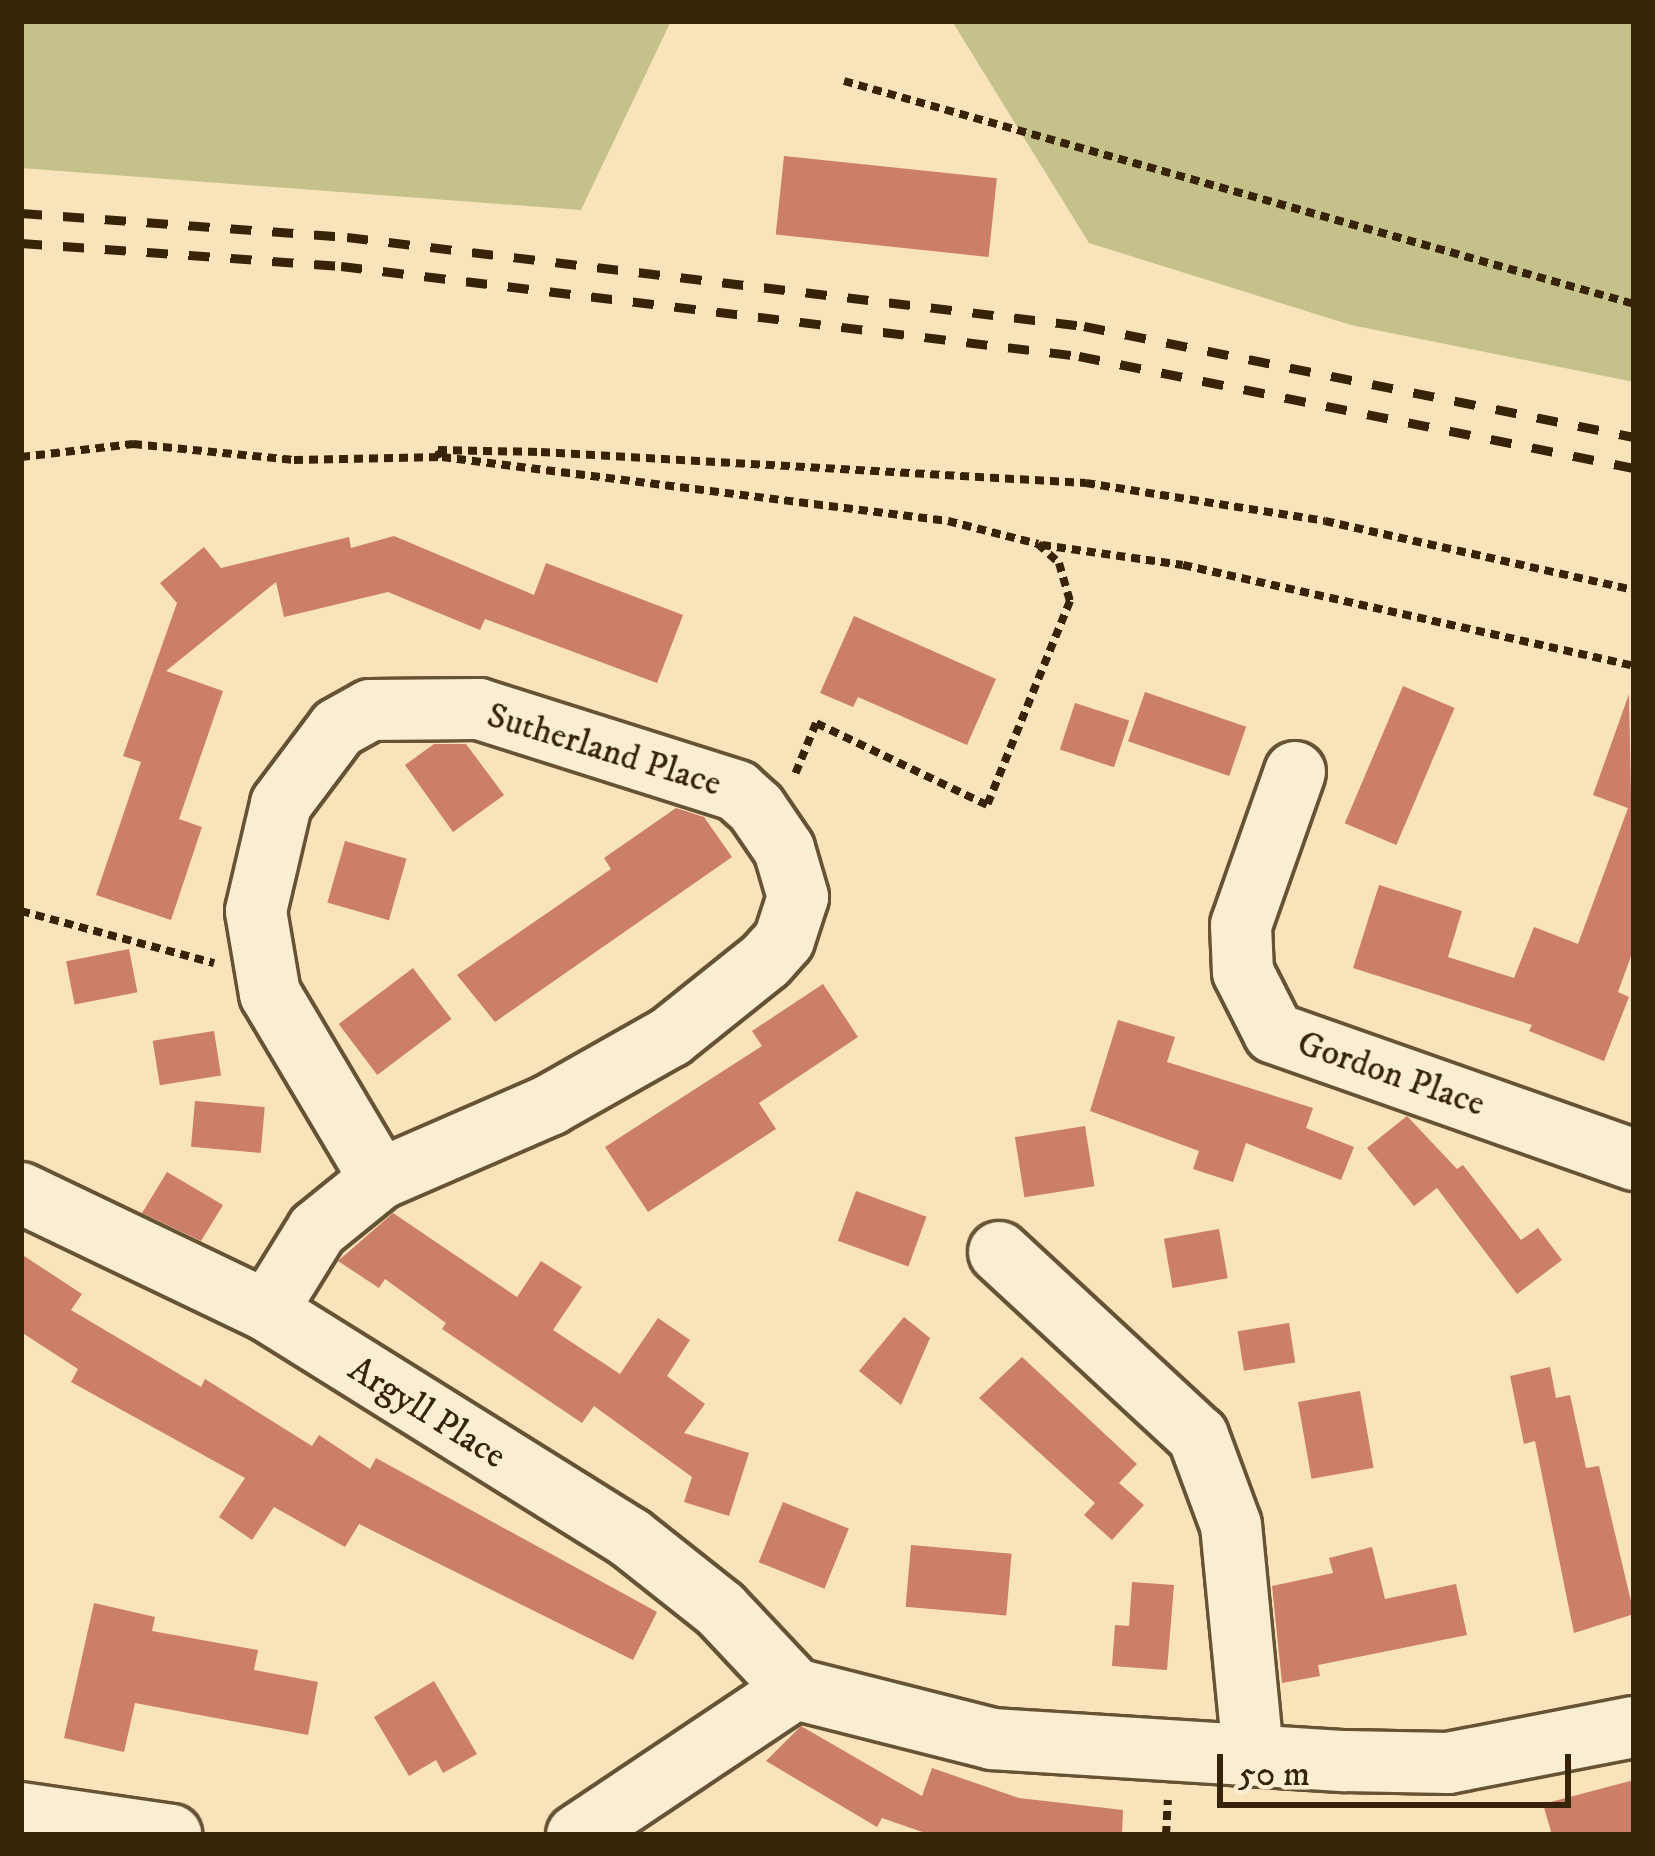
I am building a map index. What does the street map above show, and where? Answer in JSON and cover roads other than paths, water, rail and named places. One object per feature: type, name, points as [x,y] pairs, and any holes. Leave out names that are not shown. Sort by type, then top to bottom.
[{"type":"street","name":"Sutherland Place","points":[[267,1311],[317,1230],[380,1179],[550,1105],[670,1037],[765,961],[784,940],[798,897],[784,849],[756,808],[736,791],[479,709],[370,710],[338,728],[281,804],[256,911],[263,963],[296,1050],[380,1179]]},
{"type":"street","name":"Gordon Place","points":[[1295,772],[1241,925],[1243,972],[1274,1033],[1634,1160]]},
{"type":"street","name":"Argyll Place","points":[[21,1193],[267,1311],[629,1537],[720,1609],[795,1689]]},
{"type":"street","points":[[999,1252],[1198,1436],[1232,1525],[1253,1752]]},
{"type":"street","points":[[577,1835],[795,1689],[992,1739],[1448,1763],[1634,1727]]},
{"type":"street","points":[[21,1814],[171,1835]]},
{"type":"railway","points":[[21,213],[347,237],[1084,326],[1634,437]]},
{"type":"railway","points":[[21,243],[341,266],[1079,356],[1634,468]]}]
